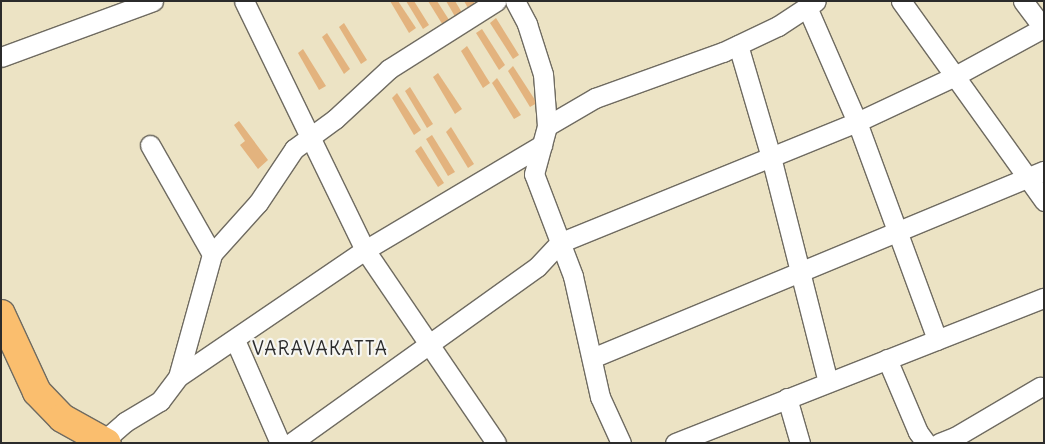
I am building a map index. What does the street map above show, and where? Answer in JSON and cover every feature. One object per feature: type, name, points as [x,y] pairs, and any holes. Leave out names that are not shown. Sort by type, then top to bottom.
[{"type":"highway","points":[[1,314],[37,392],[62,418],[103,442]]},
{"type":"street","points":[[1,57],[153,1]]},
{"type":"street","points":[[244,1],[308,139],[365,250],[496,443]]},
{"type":"street","points":[[178,377],[212,254],[258,203],[294,149],[335,119],[389,69],[496,1]]},
{"type":"street","points":[[515,1],[528,24],[543,74],[547,126],[534,174],[573,276],[600,397],[621,443]]},
{"type":"street","points":[[901,1],[1026,179],[1044,201]]},
{"type":"street","points":[[291,443],[537,267],[560,243],[856,122],[955,76],[1044,28],[1023,1]]},
{"type":"street","points":[[547,126],[595,98],[738,45],[778,26],[811,4],[936,340]]},
{"type":"street","points":[[738,45],[771,157],[828,382]]},
{"type":"street","points":[[150,145],[212,254]]},
{"type":"street","points":[[103,442],[125,422],[160,401],[178,377],[365,250],[542,145]]},
{"type":"street","points":[[592,358],[1044,171]]},
{"type":"street","points":[[675,443],[1044,298]]},
{"type":"street","points":[[235,340],[280,443]]},
{"type":"street","points":[[887,359],[918,432],[926,443]]},
{"type":"street","points":[[939,443],[955,437],[1040,387]]},
{"type":"street","points":[[787,398],[800,443]]},
{"type":"building","points":[[390,1],[398,1],[416,28],[409,33]]},
{"type":"building","points":[[406,1],[414,1],[429,25],[423,29]]},
{"type":"building","points":[[428,1],[437,1],[451,23],[444,27]]},
{"type":"building","points":[[446,1],[455,1],[464,16],[457,20]]},
{"type":"building","points":[[464,1],[473,1],[476,5],[469,10]]},
{"type":"building","points":[[496,18],[519,55],[513,59],[490,23]]},
{"type":"building","points":[[344,23],[367,60],[361,64],[339,27]]},
{"type":"building","points":[[482,29],[505,65],[499,70],[476,33]]},
{"type":"building","points":[[327,33],[350,69],[344,74],[322,37]]},
{"type":"building","points":[[467,46],[490,83],[483,88],[461,51]]},
{"type":"building","points":[[303,49],[326,86],[319,90],[298,53]]},
{"type":"building","points":[[513,66],[537,103],[530,107],[508,71]]},
{"type":"building","points":[[438,73],[462,109],[455,114],[433,77]]},
{"type":"building","points":[[497,78],[521,115],[514,119],[492,83]]},
{"type":"building","points":[[410,87],[433,124],[427,128],[405,91]]},
{"type":"building","points":[[397,93],[421,130],[414,135],[392,98]]},
{"type":"building","points":[[239,121],[268,160],[258,169],[240,145],[245,141],[234,125]]},
{"type":"building","points":[[451,127],[474,164],[468,168],[446,132]]},
{"type":"building","points":[[432,135],[455,172],[448,176],[426,139]]},
{"type":"building","points":[[421,146],[444,183],[438,187],[415,151]]},
{"type":"district","name":"VARAVAKATTA","points":[[320,349]]}]
